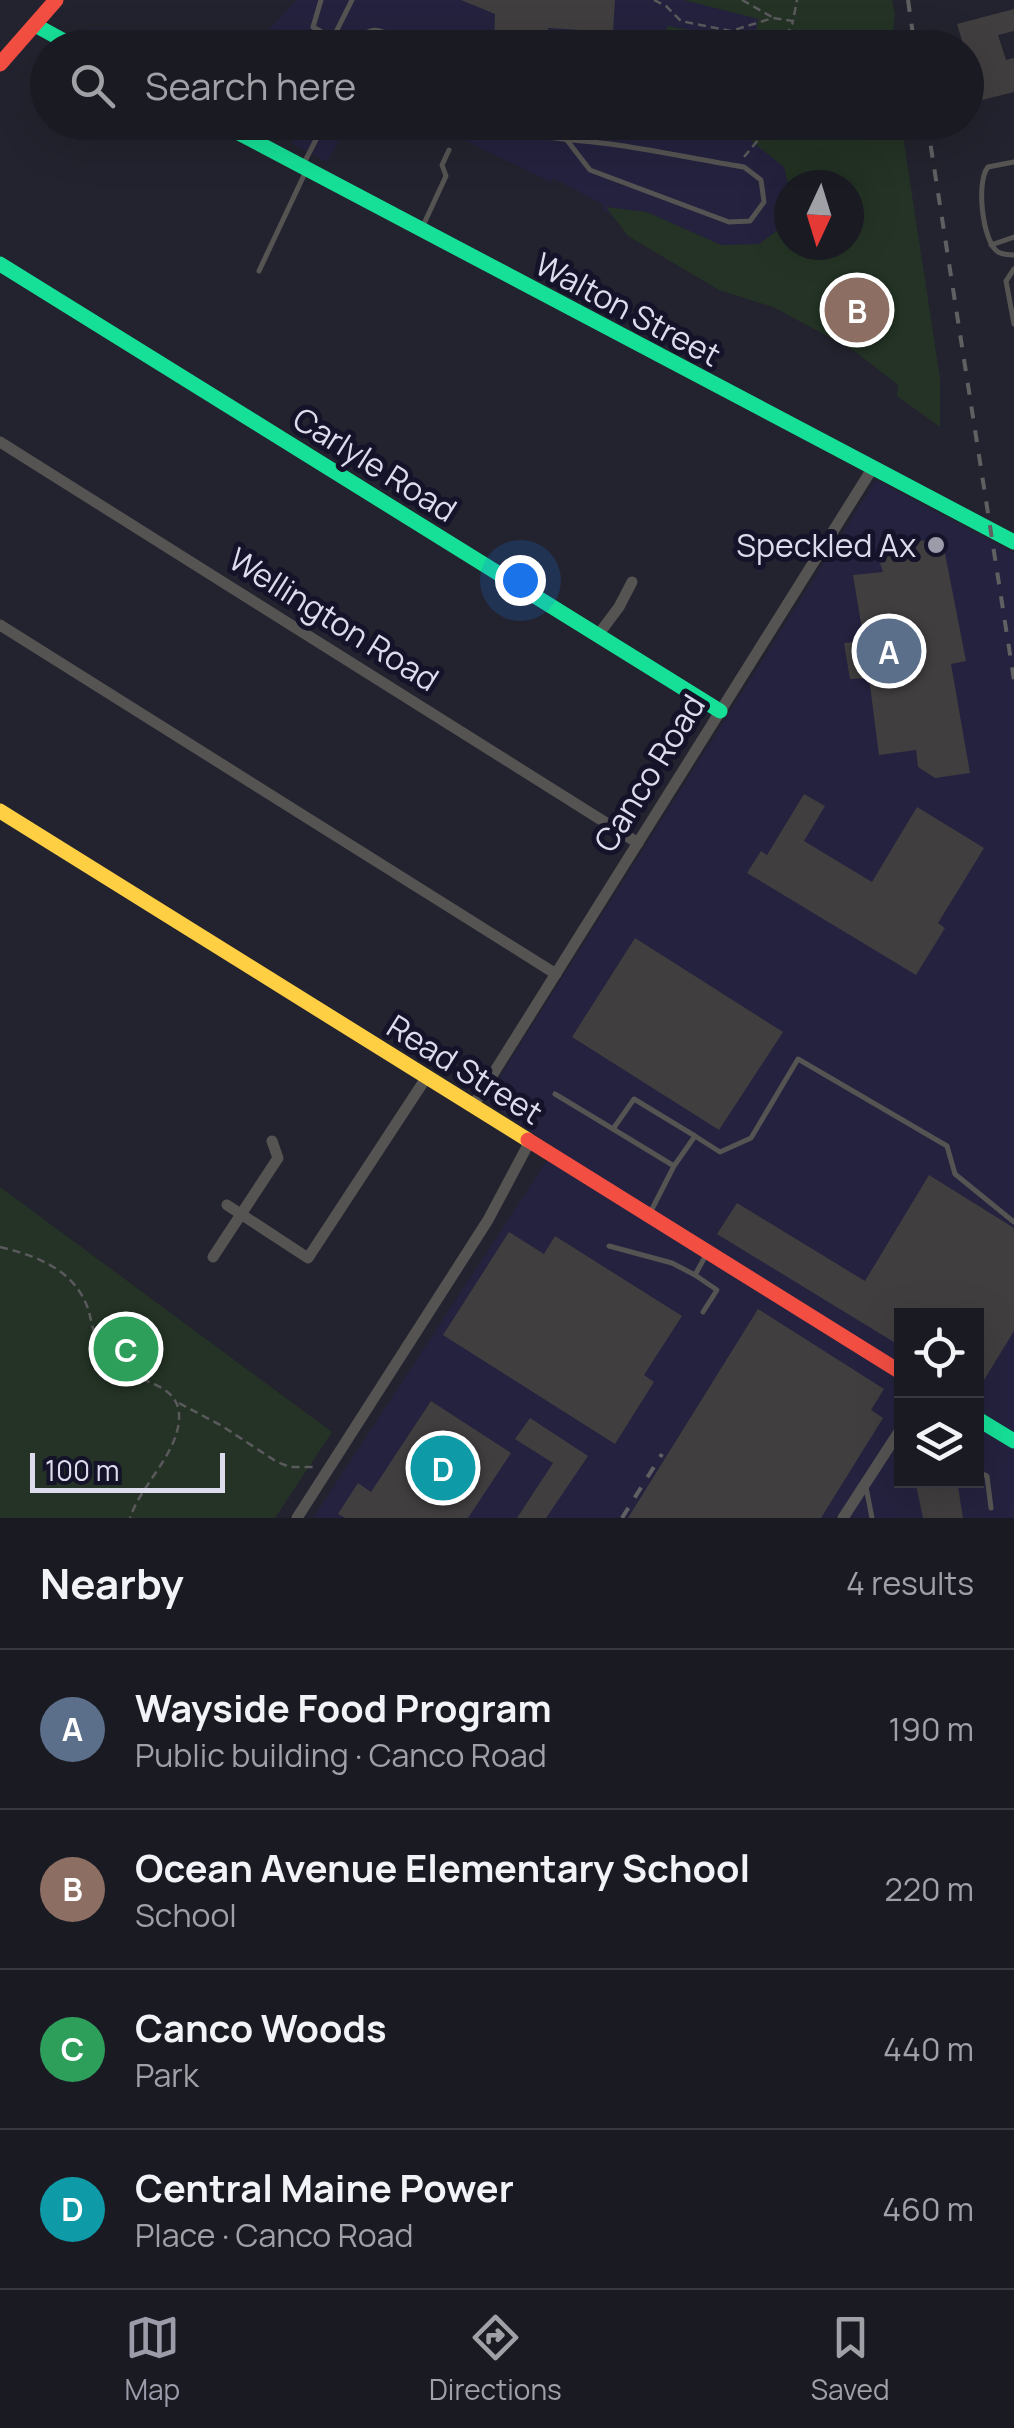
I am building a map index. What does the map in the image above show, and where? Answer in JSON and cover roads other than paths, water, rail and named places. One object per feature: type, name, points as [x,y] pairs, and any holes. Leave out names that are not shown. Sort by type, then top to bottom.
[{"type":"street","points":[[31,30],[56,0]]},
{"type":"street","points":[[35,25],[44,30]]},
{"type":"street","points":[[0,64],[30,31]]},
{"type":"street","name":"Walton Street","points":[[251,140],[1014,542]]},
{"type":"street","name":"Carlyle Road","points":[[0,264],[720,711]]},
{"type":"street","name":"Wellington Road","points":[[0,442],[638,842]]},
{"type":"street","name":"Canco Road","points":[[473,1106],[872,469]]},
{"type":"street","points":[[598,635],[620,607],[632,582]]},
{"type":"street","points":[[0,625],[556,974]]},
{"type":"street","name":"Read Street","points":[[0,811],[894,1368]]},
{"type":"street","points":[[227,1205],[308,1258],[426,1078]]},
{"type":"street","points":[[214,1257],[278,1158],[272,1141]]},
{"type":"street","points":[[297,1518],[488,1220],[530,1141]]},
{"type":"street","points":[[984,1423],[1014,1441]]},
{"type":"street","points":[[842,1518],[894,1440]]},
{"type":"lane","points":[[317,30],[313,28],[314,16],[321,0]]},
{"type":"lane","points":[[337,30],[352,0]]},
{"type":"lane","points":[[259,271],[317,140]]},
{"type":"lane","points":[[566,140],[744,167],[762,180],[764,202],[750,221],[729,222],[590,170],[566,140]]},
{"type":"lane","points":[[420,230],[446,176],[442,165],[449,150]]},
{"type":"lane","points":[[1014,162],[988,167],[981,179],[991,244],[1003,254],[1014,255]]},
{"type":"lane","points":[[991,244],[1014,238]]},
{"type":"lane","points":[[1014,269],[1006,280],[1014,324]]},
{"type":"lane","points":[[614,1128],[634,1099],[720,1152],[751,1138],[798,1060],[947,1146],[955,1174],[1014,1222]]},
{"type":"lane","points":[[555,1094],[674,1166]]},
{"type":"lane","points":[[648,1216],[695,1136]]},
{"type":"lane","points":[[609,1246],[672,1263],[718,1290],[703,1312]]},
{"type":"lane","points":[[694,1275],[707,1252]]},
{"type":"lane","points":[[984,1475],[992,1508]]},
{"type":"lane","points":[[865,1481],[872,1518]]},
{"type":"railway","points":[[908,0],[912,30]]},
{"type":"railway","points":[[930,140],[1014,680]]},
{"type":"railway","points":[[622,1518],[662,1454]]},
{"type":"place","name":"Ocean Avenue Elementary School","points":[[857,310]]},
{"type":"place","name":"Speckled Ax","points":[[936,545]]},
{"type":"place","name":"Wayside Food Program","points":[[889,651]]},
{"type":"place","name":"Canco Woods","points":[[126,1349]]},
{"type":"place","name":"Central Maine Power","points":[[443,1468]]}]
